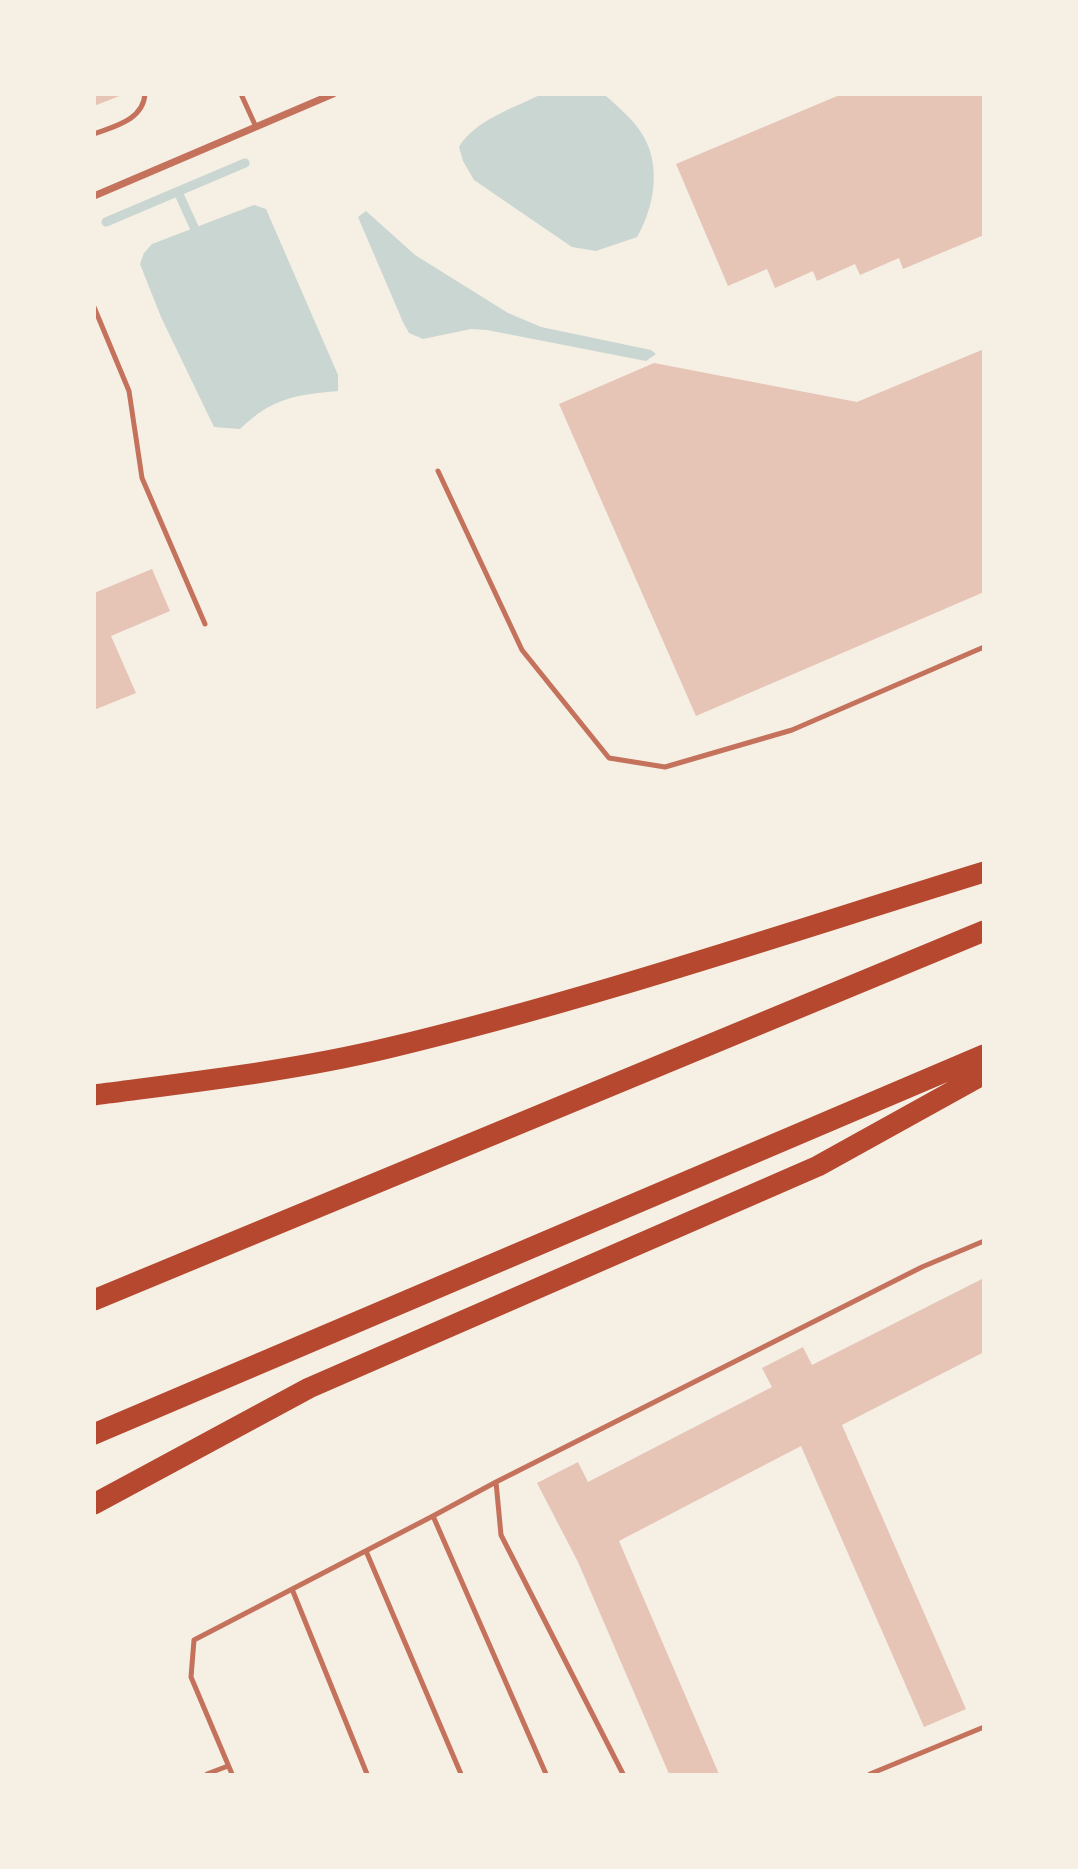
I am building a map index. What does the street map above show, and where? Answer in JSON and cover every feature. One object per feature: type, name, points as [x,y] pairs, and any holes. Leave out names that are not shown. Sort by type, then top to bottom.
[{"type":"highway","points":[[94,1095],[216,1079],[386,1048],[596,993],[984,872]]},
{"type":"highway","points":[[94,1300],[984,931]]},
{"type":"highway","points":[[94,1434],[984,1055]]},
{"type":"highway","points":[[94,1504],[309,1388],[817,1167],[984,1074]]},
{"type":"street","points":[[94,196],[333,94]]},
{"type":"lane","points":[[94,134],[130,120],[144,105],[145,94]]},
{"type":"lane","points":[[241,94],[256,127]]},
{"type":"lane","points":[[94,307],[129,391],[142,478],[205,624]]},
{"type":"lane","points":[[438,471],[522,650],[609,758],[665,767],[792,730],[984,647]]},
{"type":"lane","points":[[232,1774],[191,1677],[194,1640],[496,1482],[922,1267],[984,1241]]},
{"type":"lane","points":[[496,1482],[501,1535],[623,1774]]},
{"type":"lane","points":[[433,1516],[546,1774]]},
{"type":"lane","points":[[366,1551],[461,1774]]},
{"type":"lane","points":[[292,1589],[366,1774]]},
{"type":"lane","points":[[870,1774],[984,1727]]},
{"type":"lane","points":[[207,1774],[228,1766]]},
{"type":"shaded area","points":[[542,94],[605,95],[638,129],[648,146],[654,173],[648,213],[637,237],[596,251],[572,247],[474,180],[463,161],[459,147],[466,138],[485,122]]},
{"type":"shaded area","points":[[254,205],[266,209],[338,375],[338,391],[309,394],[274,404],[240,429],[214,427],[161,317],[140,264],[144,253],[152,244]]},
{"type":"shaded area","points":[[366,211],[415,255],[508,313],[541,327],[651,350],[656,354],[646,361],[487,330],[471,329],[423,339],[409,333],[358,217]]},
{"type":"building","points":[[94,94],[122,94],[122,95],[94,106]]},
{"type":"building","points":[[842,94],[984,94],[984,235],[903,269],[899,258],[860,275],[855,264],[817,281],[813,271],[775,288],[767,269],[728,286],[676,164]]},
{"type":"building","points":[[984,349],[984,592],[696,716],[559,404],[654,363],[857,402]]},
{"type":"building","points":[[152,569],[170,611],[111,636],[136,693],[94,710],[94,593]]},
{"type":"building","points":[[984,1278],[984,1352],[842,1425],[966,1709],[924,1727],[801,1446],[619,1541],[719,1774],[669,1774],[578,1562],[537,1483],[578,1462],[588,1482],[772,1387],[762,1368],[803,1347],[812,1365]]},
{"type":"waterway","points":[[106,222],[245,163]]},
{"type":"waterway","points":[[178,192],[194,227]]}]
